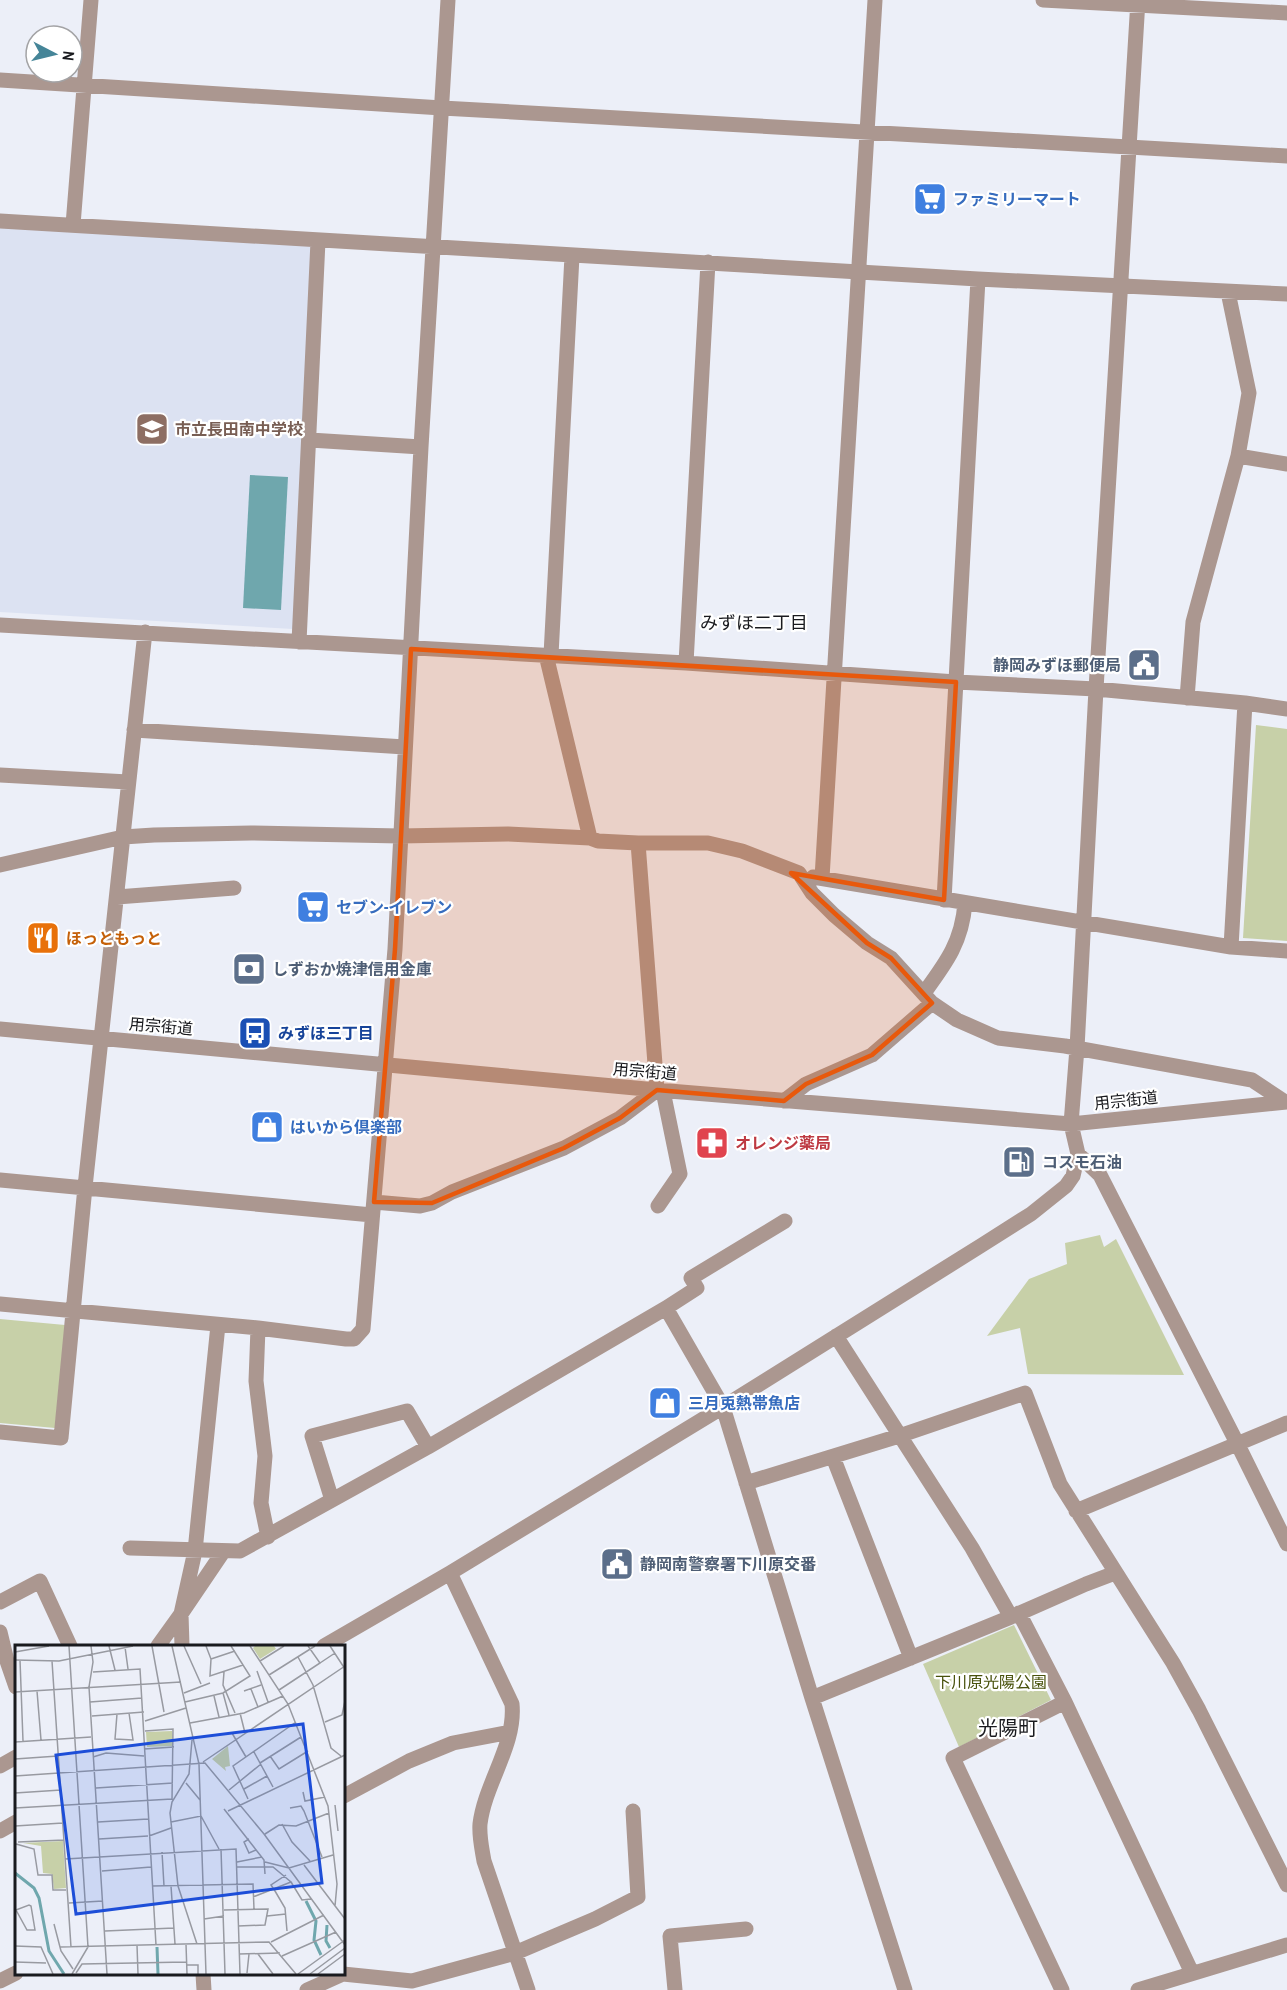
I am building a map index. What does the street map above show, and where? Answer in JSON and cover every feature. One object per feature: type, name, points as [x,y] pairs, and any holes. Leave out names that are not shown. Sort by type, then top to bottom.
[{"type":"street","points":[[73,225],[91,0]]},
{"type":"street","points":[[0,1304],[258,1328],[346,1340],[354,1339],[363,1329],[395,949],[421,447],[448,0]]},
{"type":"street","points":[[822,878],[875,0]]},
{"type":"street","points":[[1043,0],[1278,8]]},
{"type":"street","points":[[327,1645],[723,1407],[1030,1214],[1066,1186],[1073,1176],[1078,1154],[1071,1124],[1137,3]]},
{"type":"street","points":[[0,80],[442,108],[1287,156]]},
{"type":"street","points":[[0,221],[572,256],[1287,294]]},
{"type":"street","points":[[299,642],[318,241]]},
{"type":"street","points":[[572,256],[548,655],[590,838]]},
{"type":"street","points":[[686,663],[708,262]]},
{"type":"street","points":[[944,900],[978,279]]},
{"type":"street","points":[[1187,698],[1193,622],[1238,456],[1249,393],[1228,292]]},
{"type":"street","points":[[310,440],[421,447]]},
{"type":"street","points":[[1238,456],[1287,464]]},
{"type":"street","points":[[0,625],[836,672],[1096,690],[1245,703],[1287,709]]},
{"type":"street","points":[[0,1432],[61,1438],[75,1311],[85,1187],[145,632]]},
{"type":"street","points":[[1230,947],[1245,703]]},
{"type":"street","points":[[134,730],[405,747]]},
{"type":"street","points":[[0,775],[128,782]]},
{"type":"street","points":[[0,865],[123,837],[154,835],[508,834],[638,843],[708,843],[742,851],[799,873],[822,878],[1230,947],[1287,951]]},
{"type":"street","points":[[638,843],[660,1091],[680,1174],[658,1206]]},
{"type":"street","points":[[799,873],[812,893],[834,915],[867,943],[891,958],[928,998],[957,1020],[998,1038],[1077,1048],[1252,1080],[1286,1102]]},
{"type":"street","points":[[117,897],[234,888]]},
{"type":"street","points":[[784,1101],[806,1084],[872,1055],[928,998],[958,939],[965,903]]},
{"type":"street","name":"用宗街道","points":[[0,1029],[660,1091],[1071,1124],[1286,1102]]},
{"type":"street","points":[[0,1180],[373,1208],[420,1206],[564,1148],[620,1118],[660,1091]]},
{"type":"street","points":[[1078,1154],[1100,1175],[1238,1443],[1282,1522],[1287,1544]]},
{"type":"street","points":[[130,1548],[240,1551],[428,1447],[666,1308],[697,1288],[691,1278],[785,1221]]},
{"type":"street","points":[[666,1308],[723,1407],[905,1990]]},
{"type":"street","points":[[182,1645],[181,1614],[195,1551],[218,1325]]},
{"type":"street","points":[[258,1328],[256,1381],[265,1456],[261,1503],[268,1537]]},
{"type":"street","points":[[836,1336],[1015,1615],[1065,1702],[1192,1973]]},
{"type":"street","points":[[746,1483],[899,1436],[1025,1393],[1060,1484],[1173,1663],[1287,1885]]},
{"type":"street","points":[[332,1500],[312,1436],[407,1411],[428,1447]]},
{"type":"street","points":[[1076,1511],[1287,1423]]},
{"type":"street","points":[[832,1457],[911,1658]]},
{"type":"street","points":[[159,1645],[224,1552]]},
{"type":"street","points":[[450,1573],[512,1704],[513,1718],[510,1732],[485,1804],[480,1824],[480,1840],[484,1861],[528,1990]]},
{"type":"street","points":[[812,1698],[1115,1573]]},
{"type":"street","points":[[0,1602],[40,1581],[69,1645]]},
{"type":"street","points":[[0,1632],[15,1684]]},
{"type":"street","points":[[1062,1990],[953,1758],[1065,1702]]},
{"type":"street","points":[[345,1795],[409,1761],[453,1743],[510,1732]]},
{"type":"street","points":[[0,1766],[15,1758]]},
{"type":"street","points":[[345,1974],[412,1981],[515,1953],[638,1897],[633,1810]]},
{"type":"street","points":[[0,1831],[15,1823]]},
{"type":"street","points":[[675,1990],[670,1936],[747,1929]]},
{"type":"street","points":[[1138,1990],[1287,1945]]},
{"type":"street","points":[[0,1981],[15,1974]]},
{"type":"street","points":[[203,1975],[204,1990]]},
{"type":"street","points":[[307,1990],[341,1975]]},
{"type":"highlighted area","points":[[411,649],[956,682],[944,900],[791,873],[867,943],[891,958],[932,1003],[872,1055],[806,1084],[784,1101],[657,1090],[620,1118],[564,1148],[432,1203],[374,1202],[395,949]]},
{"type":"shaded area","name":"市立長田南中学校","points":[[0,226],[314,245],[293,629],[0,612]]},
{"type":"green space","points":[[1256,725],[1287,729],[1287,941],[1243,938]]},
{"type":"green space","points":[[1100,1235],[1104,1247],[1116,1239],[1184,1375],[1028,1374],[1020,1328],[987,1336],[1029,1279],[1067,1264],[1065,1243]]},
{"type":"green space","points":[[0,1319],[65,1325],[55,1428],[0,1423]]},
{"type":"green space","name":"下川原光陽公園","points":[[1014,1625],[1051,1700],[959,1747],[923,1664]]},
{"type":"water","points":[[250,475],[288,477],[281,610],[243,608]]},
{"type":"place","name":"ファミリーマート","points":[[930,199]]},
{"type":"place","name":"市立長田南中学校","points":[[152,429]]},
{"type":"place","name":"静岡みずほ郵便局","points":[[1144,665]]},
{"type":"place","name":"セブン-イレブン","points":[[313,907]]},
{"type":"place","name":"ほっともっと","points":[[43,938]]},
{"type":"place","name":"しずおか焼津信用金庫","points":[[249,969]]},
{"type":"place","name":"みずほ三丁目","points":[[255,1033]]},
{"type":"place","name":"はいから倶楽部","points":[[267,1127]]},
{"type":"place","name":"オレンジ薬局","points":[[712,1143]]},
{"type":"place","name":"コスモ石油","points":[[1019,1162]]},
{"type":"place","name":"三月兎熱帯魚店","points":[[665,1403]]},
{"type":"place","name":"静岡南警察署下川原交番","points":[[617,1564]]},
{"type":"district","name":"みずほ二丁目","points":[[754,622]]},
{"type":"district","name":"光陽町","points":[[1008,1727]]}]
